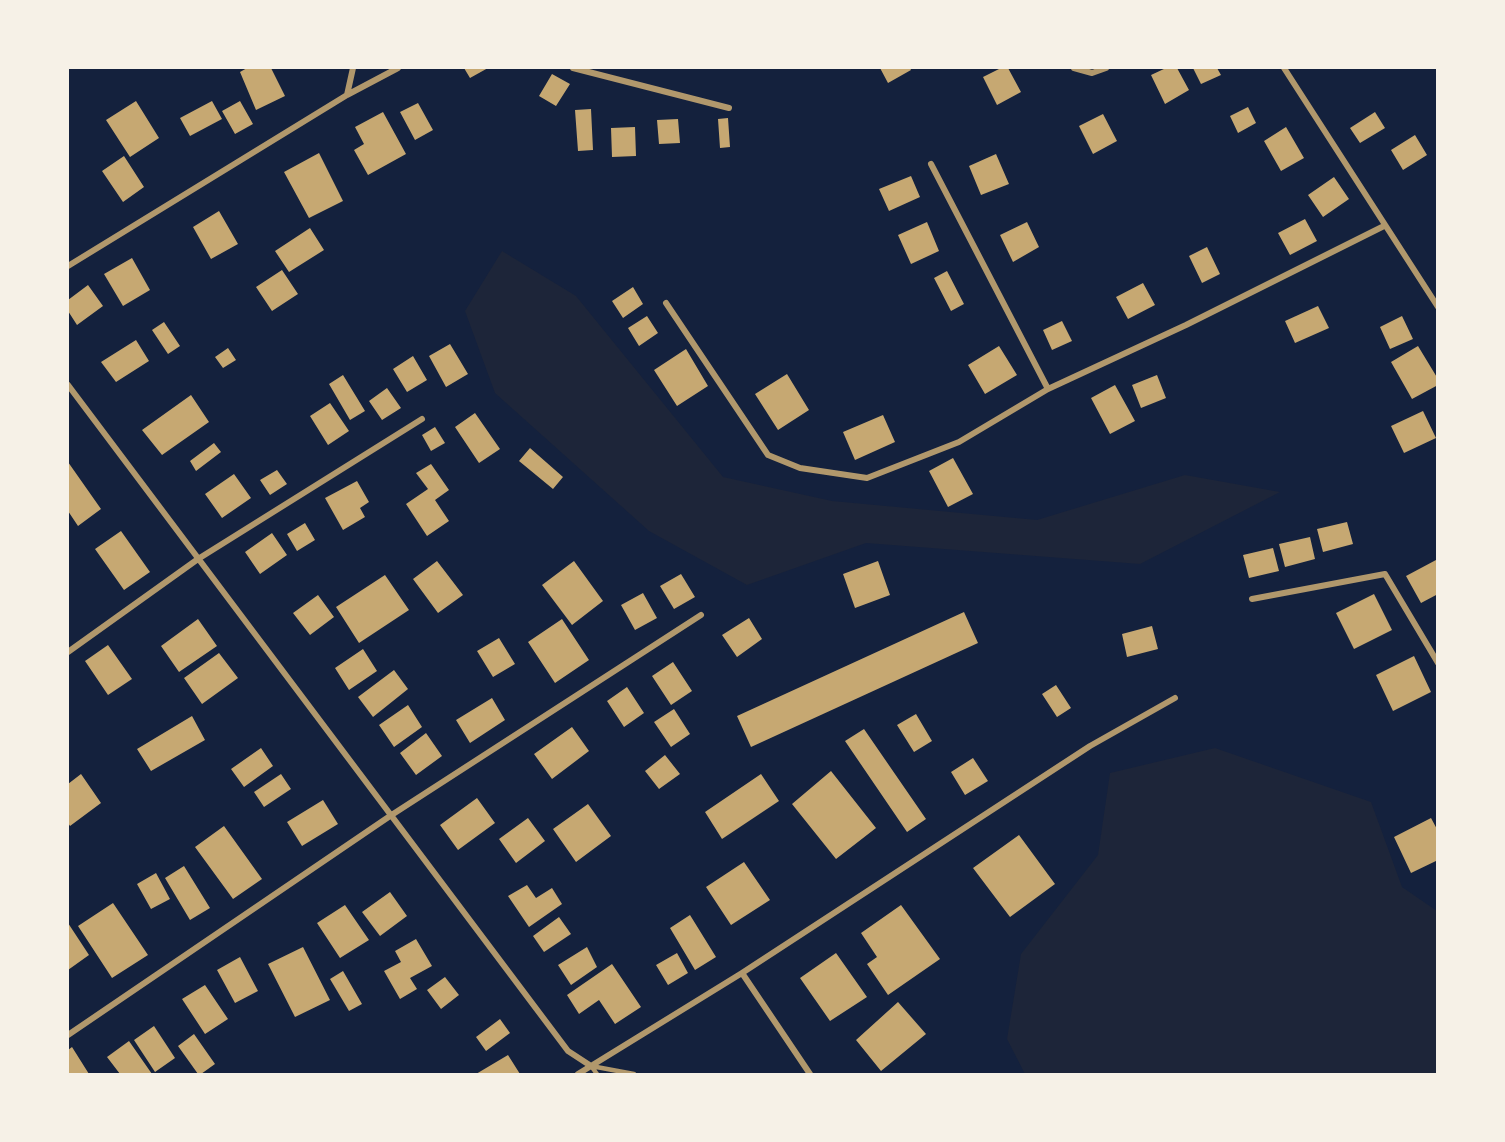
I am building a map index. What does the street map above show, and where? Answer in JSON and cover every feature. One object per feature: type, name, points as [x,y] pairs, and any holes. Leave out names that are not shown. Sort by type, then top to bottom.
[{"type":"street","points":[[347,95],[353,68]]},
{"type":"street","points":[[68,266],[347,95],[398,68]]},
{"type":"street","points":[[573,68],[729,108]]},
{"type":"street","points":[[1074,68],[1092,73],[1106,68]]},
{"type":"street","points":[[1284,68],[1437,307]]},
{"type":"street","points":[[931,164],[1048,389]]},
{"type":"street","points":[[666,303],[768,455],[800,468],[867,478],[959,441],[1048,389],[1186,325],[1384,225]]},
{"type":"street","points":[[68,385],[568,1051],[591,1066]]},
{"type":"street","points":[[68,652],[198,559],[422,419]]},
{"type":"street","points":[[1252,599],[1385,574],[1437,663]]},
{"type":"street","points":[[68,1035],[390,816],[701,615]]},
{"type":"street","points":[[578,1074],[742,973],[1090,746],[1175,698]]},
{"type":"street","points":[[742,973],[810,1074]]},
{"type":"lane","points":[[591,1066],[634,1074]]},
{"type":"lane","points":[[591,1066],[597,1074]]},
{"type":"shaded area","points":[[502,251],[576,296],[723,477],[832,501],[1037,520],[1185,475],[1280,492],[1140,564],[866,543],[747,585],[649,531],[495,393],[465,311]]},
{"type":"shaded area","points":[[1215,748],[1371,802],[1402,887],[1437,911],[1437,1074],[1025,1074],[1007,1039],[1021,954],[1098,855],[1110,773]]},
{"type":"building","points":[[247,68],[271,68],[285,96],[256,110],[240,72]]},
{"type":"building","points":[[464,68],[488,68],[470,78]]},
{"type":"building","points":[[880,68],[910,68],[911,70],[888,83]]},
{"type":"building","points":[[1001,68],[1008,68],[1021,92],[997,105],[983,77]]},
{"type":"building","points":[[1166,68],[1177,68],[1189,90],[1165,104],[1151,75]]},
{"type":"building","points":[[1193,68],[1217,68],[1221,75],[1201,84]]},
{"type":"building","points":[[552,74],[570,84],[556,106],[539,96]]},
{"type":"building","points":[[136,101],[159,138],[130,157],[106,120]]},
{"type":"building","points":[[212,101],[222,119],[190,136],[180,118]]},
{"type":"building","points":[[240,101],[253,124],[235,134],[222,111]]},
{"type":"building","points":[[418,103],[433,130],[415,140],[400,112]]},
{"type":"building","points":[[1248,107],[1256,123],[1238,133],[1230,116]]},
{"type":"building","points":[[591,109],[593,150],[578,151],[575,110]]},
{"type":"building","points":[[383,112],[406,154],[368,175],[354,150],[364,144],[355,127]]},
{"type":"building","points":[[1375,112],[1385,128],[1360,143],[1350,128]]},
{"type":"building","points":[[1103,114],[1117,141],[1093,154],[1079,126]]},
{"type":"building","points":[[728,118],[730,147],[720,148],[718,119]]},
{"type":"building","points":[[678,119],[680,143],[659,144],[657,120]]},
{"type":"building","points":[[635,127],[636,156],[612,157],[611,128]]},
{"type":"building","points":[[1286,127],[1304,158],[1281,171],[1264,141]]},
{"type":"building","points":[[1415,135],[1427,155],[1403,170],[1391,150]]},
{"type":"building","points":[[319,153],[343,201],[309,218],[284,172]]},
{"type":"building","points":[[996,154],[1009,184],[981,195],[969,166]]},
{"type":"building","points":[[124,156],[144,187],[123,202],[102,171]]},
{"type":"building","points":[[911,176],[920,197],[889,211],[879,189]]},
{"type":"building","points":[[1334,177],[1349,199],[1323,217],[1308,195]]},
{"type":"building","points":[[219,211],[238,244],[211,259],[193,227]]},
{"type":"building","points":[[1305,219],[1317,241],[1290,255],[1278,233]]},
{"type":"building","points":[[927,222],[939,251],[911,264],[898,235]]},
{"type":"building","points":[[1027,222],[1039,247],[1013,262],[1000,235]]},
{"type":"building","points":[[310,228],[324,250],[289,272],[275,251]]},
{"type":"building","points":[[1207,247],[1220,274],[1202,283],[1189,256]]},
{"type":"building","points":[[132,258],[150,290],[123,306],[104,274]]},
{"type":"building","points":[[282,270],[298,294],[272,311],[256,287]]},
{"type":"building","points":[[947,271],[964,304],[951,311],[934,278]]},
{"type":"building","points":[[1143,283],[1155,305],[1128,319],[1116,297]]},
{"type":"building","points":[[88,285],[103,306],[77,325],[68,311],[68,300]]},
{"type":"building","points":[[633,287],[643,304],[623,318],[612,301]]},
{"type":"building","points":[[1318,306],[1329,328],[1295,343],[1285,321]]},
{"type":"building","points":[[647,316],[658,333],[639,346],[628,328]]},
{"type":"building","points":[[1402,316],[1413,339],[1390,349],[1380,327]]},
{"type":"building","points":[[1062,321],[1072,341],[1052,350],[1043,330]]},
{"type":"building","points":[[164,322],[180,346],[168,354],[152,330]]},
{"type":"building","points":[[136,340],[149,361],[116,382],[101,362]]},
{"type":"building","points":[[450,344],[468,374],[446,387],[429,356]]},
{"type":"building","points":[[999,346],[1017,375],[985,394],[968,365]]},
{"type":"building","points":[[1418,346],[1438,379],[1438,385],[1412,399],[1391,362]]},
{"type":"building","points":[[228,348],[236,360],[223,368],[215,357]]},
{"type":"building","points":[[686,349],[708,386],[677,406],[654,370]]},
{"type":"building","points":[[413,356],[427,380],[407,392],[393,369]]},
{"type":"building","points":[[787,374],[809,410],[778,430],[755,394]]},
{"type":"building","points":[[343,375],[365,411],[350,420],[329,384]]},
{"type":"building","points":[[1157,375],[1166,398],[1141,408],[1132,385]]},
{"type":"building","points":[[1115,385],[1135,421],[1110,434],[1091,398]]},
{"type":"building","points":[[387,388],[401,408],[382,420],[369,401]]},
{"type":"building","points":[[191,395],[209,422],[162,455],[142,430]]},
{"type":"building","points":[[330,403],[349,431],[328,445],[310,416]]},
{"type":"building","points":[[1423,411],[1436,438],[1404,453],[1391,426]]},
{"type":"building","points":[[475,413],[500,449],[479,463],[455,427]]},
{"type":"building","points":[[883,415],[895,442],[855,460],[843,432]]},
{"type":"building","points":[[435,427],[445,443],[431,451],[422,435]]},
{"type":"building","points":[[214,443],[221,452],[196,471],[190,461]]},
{"type":"building","points":[[530,448],[563,477],[553,489],[519,461]]},
{"type":"building","points":[[953,458],[973,494],[948,507],[929,471]]},
{"type":"building","points":[[68,462],[101,509],[78,526],[68,511]]},
{"type":"building","points":[[431,464],[449,490],[435,500],[449,521],[427,536],[406,504],[428,489],[416,473]]},
{"type":"building","points":[[277,470],[287,484],[270,495],[260,480]]},
{"type":"building","points":[[234,474],[251,498],[222,518],[205,494]]},
{"type":"building","points":[[357,481],[369,502],[360,508],[365,517],[343,530],[325,498]]},
{"type":"building","points":[[1347,522],[1353,544],[1323,552],[1317,529]]},
{"type":"building","points":[[305,523],[315,540],[297,551],[287,534]]},
{"type":"building","points":[[121,531],[150,572],[124,590],[95,549]]},
{"type":"building","points":[[272,533],[287,555],[260,574],[245,552]]},
{"type":"building","points":[[1310,537],[1315,559],[1285,567],[1279,544]]},
{"type":"building","points":[[1273,548],[1279,571],[1249,578],[1243,555]]},
{"type":"building","points":[[1436,560],[1438,594],[1421,603],[1406,576]]},
{"type":"building","points":[[437,561],[463,595],[438,613],[413,579]]},
{"type":"building","points":[[574,561],[603,601],[572,625],[542,585]]},
{"type":"building","points":[[878,561],[890,595],[855,608],[843,574]]},
{"type":"building","points":[[681,574],[695,597],[674,609],[660,586]]},
{"type":"building","points":[[385,575],[409,610],[359,643],[336,607]]},
{"type":"building","points":[[643,593],[657,618],[635,630],[621,605]]},
{"type":"building","points":[[1374,594],[1392,630],[1354,649],[1336,613]]},
{"type":"building","points":[[318,595],[334,617],[310,635],[293,613]]},
{"type":"building","points":[[964,612],[978,643],[751,747],[737,716]]},
{"type":"building","points":[[749,618],[762,639],[737,657],[722,635]]},
{"type":"building","points":[[198,619],[217,646],[179,672],[161,646]]},
{"type":"building","points":[[562,619],[589,660],[555,683],[528,642]]},
{"type":"building","points":[[1152,626],[1158,649],[1127,657],[1122,634]]},
{"type":"building","points":[[499,638],[515,664],[493,677],[477,651]]},
{"type":"building","points":[[108,645],[132,679],[108,695],[85,661]]},
{"type":"building","points":[[363,649],[377,671],[349,690],[335,668]]},
{"type":"building","points":[[219,653],[238,678],[202,704],[184,678]]},
{"type":"building","points":[[1414,656],[1431,692],[1393,711],[1376,675]]},
{"type":"building","points":[[673,662],[692,691],[671,705],[652,676]]},
{"type":"building","points":[[394,670],[408,689],[373,717],[358,697]]},
{"type":"building","points":[[1056,685],[1071,708],[1057,717],[1042,694]]},
{"type":"building","points":[[627,687],[644,713],[624,727],[607,701]]},
{"type":"building","points":[[492,698],[505,720],[470,743],[456,720]]},
{"type":"building","points":[[408,705],[422,727],[394,747],[379,725]]},
{"type":"building","points":[[674,709],[690,734],[671,747],[654,722]]},
{"type":"building","points":[[916,714],[932,741],[914,752],[897,725]]},
{"type":"building","points":[[192,716],[205,740],[151,771],[137,749]]},
{"type":"building","points":[[572,727],[589,751],[552,779],[534,754]]},
{"type":"building","points":[[864,729],[926,819],[907,832],[845,741]]},
{"type":"building","points":[[426,733],[442,756],[416,775],[400,753]]},
{"type":"building","points":[[261,748],[273,766],[244,787],[231,769]]},
{"type":"building","points":[[665,755],[680,774],[659,789],[645,771]]},
{"type":"building","points":[[973,758],[988,781],[965,795],[951,772]]},
{"type":"building","points":[[831,771],[876,828],[836,859],[792,804]]},
{"type":"building","points":[[81,774],[101,803],[70,826],[68,823],[68,784]]},
{"type":"building","points":[[281,774],[291,789],[264,807],[254,792]]},
{"type":"building","points":[[761,774],[779,801],[722,839],[705,812]]},
{"type":"building","points":[[477,798],[495,823],[458,850],[440,825]]},
{"type":"building","points":[[323,800],[338,824],[302,846],[287,822]]},
{"type":"building","points":[[588,804],[611,836],[576,862],[553,829]]},
{"type":"building","points":[[528,818],[545,841],[516,863],[499,839]]},
{"type":"building","points":[[1431,818],[1438,831],[1438,860],[1411,873],[1394,837]]},
{"type":"building","points":[[224,826],[262,879],[233,899],[195,847]]},
{"type":"building","points":[[1019,835],[1055,884],[1010,917],[973,868]]},
{"type":"building","points":[[744,862],[770,900],[731,925],[706,887]]},
{"type":"building","points":[[184,866],[210,908],[190,920],[165,878]]},
{"type":"building","points":[[156,873],[170,899],[151,909],[137,884]]},
{"type":"building","points":[[527,885],[536,898],[552,888],[562,904],[529,927],[508,896]]},
{"type":"building","points":[[390,892],[407,916],[380,936],[362,912]]},
{"type":"building","points":[[113,903],[148,955],[112,978],[78,926]]},
{"type":"building","points":[[345,905],[369,940],[340,958],[317,923]]},
{"type":"building","points":[[901,905],[940,959],[888,995],[867,964],[877,957],[861,933]]},
{"type":"building","points":[[690,915],[716,957],[695,970],[670,928]]},
{"type":"building","points":[[559,917],[571,934],[544,952],[533,936]]},
{"type":"building","points":[[68,923],[89,955],[68,970]]},
{"type":"building","points":[[416,939],[432,966],[410,978],[417,989],[400,999],[384,971],[401,962],[395,951]]},
{"type":"building","points":[[303,947],[330,1000],[295,1017],[268,964]]},
{"type":"building","points":[[587,947],[597,967],[571,985],[558,965]]},
{"type":"building","points":[[677,953],[688,973],[668,985],[656,965]]},
{"type":"building","points":[[836,953],[867,997],[830,1021],[800,978]]},
{"type":"building","points":[[240,957],[258,991],[235,1003],[217,970]]},
{"type":"building","points":[[612,964],[641,1007],[615,1024],[599,1000],[579,1014],[567,995]]},
{"type":"building","points":[[343,971],[362,1004],[349,1011],[330,979]]},
{"type":"building","points":[[445,977],[459,995],[441,1009],[427,990]]},
{"type":"building","points":[[205,985],[228,1019],[205,1034],[182,999]]},
{"type":"building","points":[[898,1002],[926,1034],[881,1071],[856,1040]]},
{"type":"building","points":[[500,1019],[510,1033],[486,1051],[476,1037]]},
{"type":"building","points":[[154,1026],[175,1058],[155,1072],[134,1040]]},
{"type":"building","points":[[194,1034],[215,1064],[201,1074],[198,1074],[178,1046]]},
{"type":"building","points":[[129,1041],[152,1074],[120,1074],[107,1057]]},
{"type":"building","points":[[72,1047],[89,1074],[68,1074],[68,1050]]},
{"type":"building","points":[[508,1055],[520,1074],[476,1074]]}]
